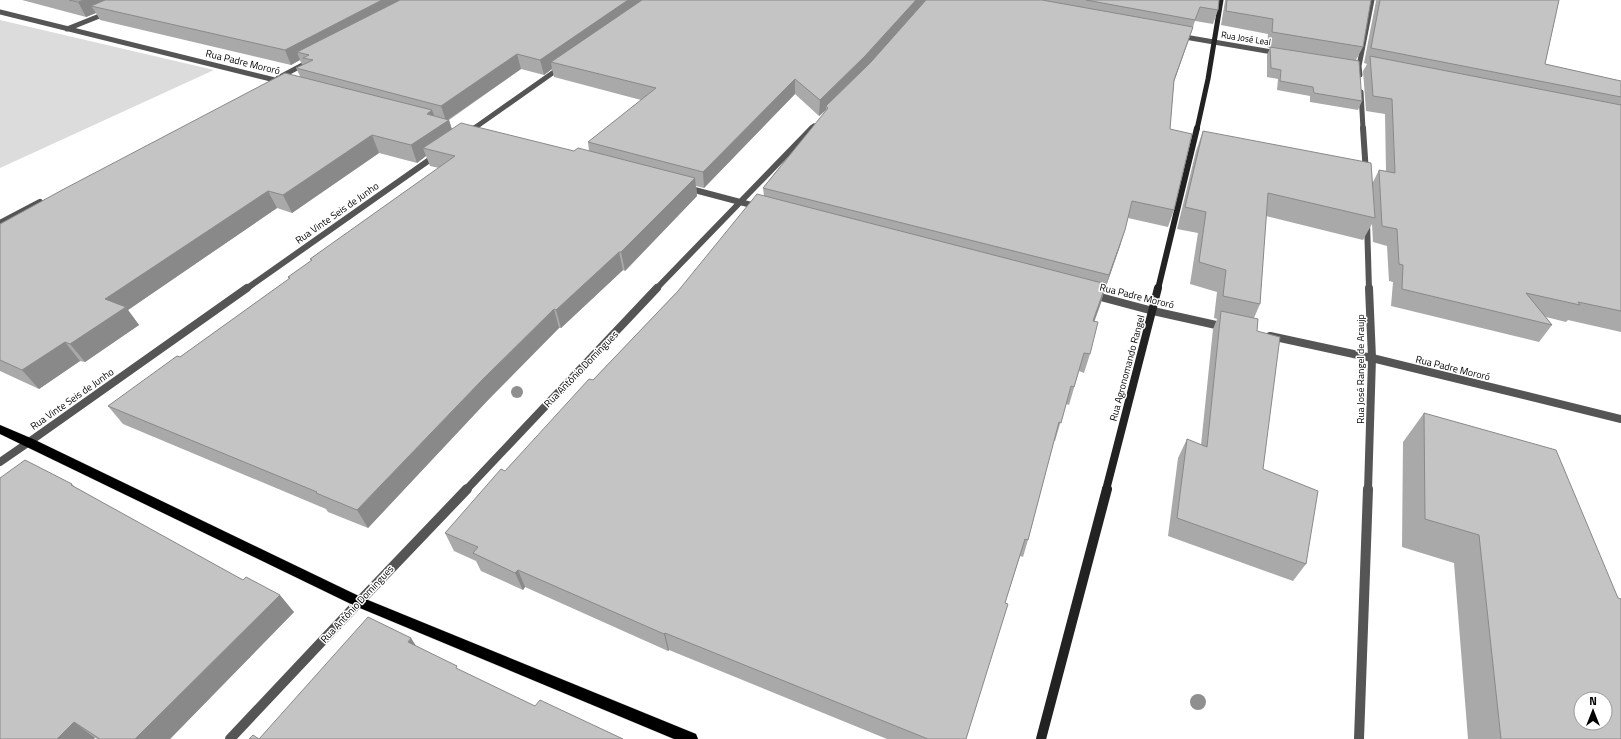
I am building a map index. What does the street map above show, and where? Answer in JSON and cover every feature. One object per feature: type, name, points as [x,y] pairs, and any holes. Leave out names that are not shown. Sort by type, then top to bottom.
[{"type":"main road","name":"Rua Agronomando Rangel","points":[[1041,739],[1153,311],[1161,269],[1199,142],[1216,43],[1221,0]]},
{"type":"main road","points":[[0,429],[359,602],[691,739]]},
{"type":"street","points":[[1364,177],[1359,66],[1372,0]]},
{"type":"street","name":"Rua Padre Mororó","points":[[0,12],[289,84]]},
{"type":"street","points":[[67,29],[110,12]]},
{"type":"street","name":"Rua José Leal","points":[[1170,34],[1284,54]]},
{"type":"street","points":[[267,84],[315,58]]},
{"type":"street","points":[[470,131],[567,63]]},
{"type":"street","name":"Rua Antônio Domingues","points":[[230,739],[740,202],[822,118]]},
{"type":"street","points":[[463,132],[470,131],[478,133]]},
{"type":"street","name":"Rua Vinte Seis de Junho","points":[[0,462],[444,150]]},
{"type":"street","points":[[678,186],[770,210]]},
{"type":"street","points":[[0,223],[49,198]]},
{"type":"street","name":"Rua José Rangel de Araujp","points":[[1358,739],[1372,358],[1367,214]]},
{"type":"street","name":"Rua Padre Mororó","points":[[1084,293],[1153,311],[1231,328]]},
{"type":"street","name":"Rua Padre Mororó","points":[[1262,335],[1372,358],[1621,419]]},
{"type":"shaded area","points":[[0,20],[214,70],[0,168]]},
{"type":"building","points":[[69,0],[84,0],[78,2]]},
{"type":"building","points":[[105,0],[382,0],[285,50],[91,6]]},
{"type":"building","points":[[400,0],[628,0],[540,60],[517,54],[441,106],[296,68],[313,60],[303,58],[309,55],[297,52]]},
{"type":"building","points":[[642,0],[916,0],[865,56],[820,100],[795,79],[703,172],[588,142],[656,88],[551,62]]},
{"type":"building","points":[[926,0],[1042,0],[1193,27],[1174,80],[1170,129],[1192,134],[1174,210],[1132,201],[1125,230],[1109,275],[763,188],[828,108],[826,106],[871,62]]},
{"type":"building","points":[[1086,0],[1219,0],[1218,10],[1200,7],[1195,20]]},
{"type":"building","points":[[1227,0],[1371,0],[1363,47],[1272,32],[1273,19],[1226,11]]},
{"type":"building","points":[[1380,0],[1559,0],[1545,64],[1621,81],[1621,97],[1371,48]]},
{"type":"building","points":[[1270,47],[1359,61],[1362,101],[1314,93],[1313,87],[1280,81],[1281,70],[1271,68]]},
{"type":"building","points":[[1370,56],[1621,105],[1621,311],[1578,302],[1580,305],[1526,293],[1552,325],[1402,289],[1403,265],[1399,264],[1397,229],[1382,226],[1379,170],[1395,173],[1392,99],[1373,96]]},
{"type":"building","points":[[285,73],[432,110],[427,114],[449,120],[411,145],[372,135],[283,195],[268,191],[105,299],[126,307],[70,344],[65,342],[22,370],[0,360],[0,224]]},
{"type":"building","points":[[461,123],[574,151],[578,148],[695,178],[621,252],[619,252],[556,310],[554,309],[482,380],[357,510],[108,406],[177,356],[180,357],[290,278],[288,277],[312,260],[310,259],[455,156],[423,148]]},
{"type":"building","points":[[1203,131],[1371,163],[1375,218],[1268,193],[1260,304],[1223,296],[1226,270],[1199,262],[1206,212],[1185,207]]},
{"type":"building","points":[[757,194],[1106,284],[1093,321],[1098,322],[1090,354],[1084,353],[1074,387],[1071,386],[1061,423],[1059,422],[1028,540],[1025,539],[1005,603],[1008,604],[966,739],[928,739],[665,633],[664,634],[518,570],[515,573],[473,553],[478,547],[445,533],[501,469],[505,471],[589,379],[593,380],[678,291]]},
{"type":"building","points":[[1221,311],[1258,319],[1257,331],[1280,337],[1263,469],[1318,491],[1306,564],[1177,518],[1187,439],[1207,447]]},
{"type":"building","points":[[1424,413],[1556,450],[1618,598],[1621,599],[1621,739],[1501,739],[1479,535],[1425,519]]},
{"type":"building","points":[[25,460],[72,484],[71,485],[243,580],[246,577],[280,595],[135,739],[100,739],[74,722],[57,739],[0,739],[0,478]]},
{"type":"building","points":[[368,617],[411,638],[408,642],[457,666],[456,668],[535,706],[540,700],[623,739],[259,739]]},
{"type":"building","points":[[253,735],[259,739],[249,739]]}]
